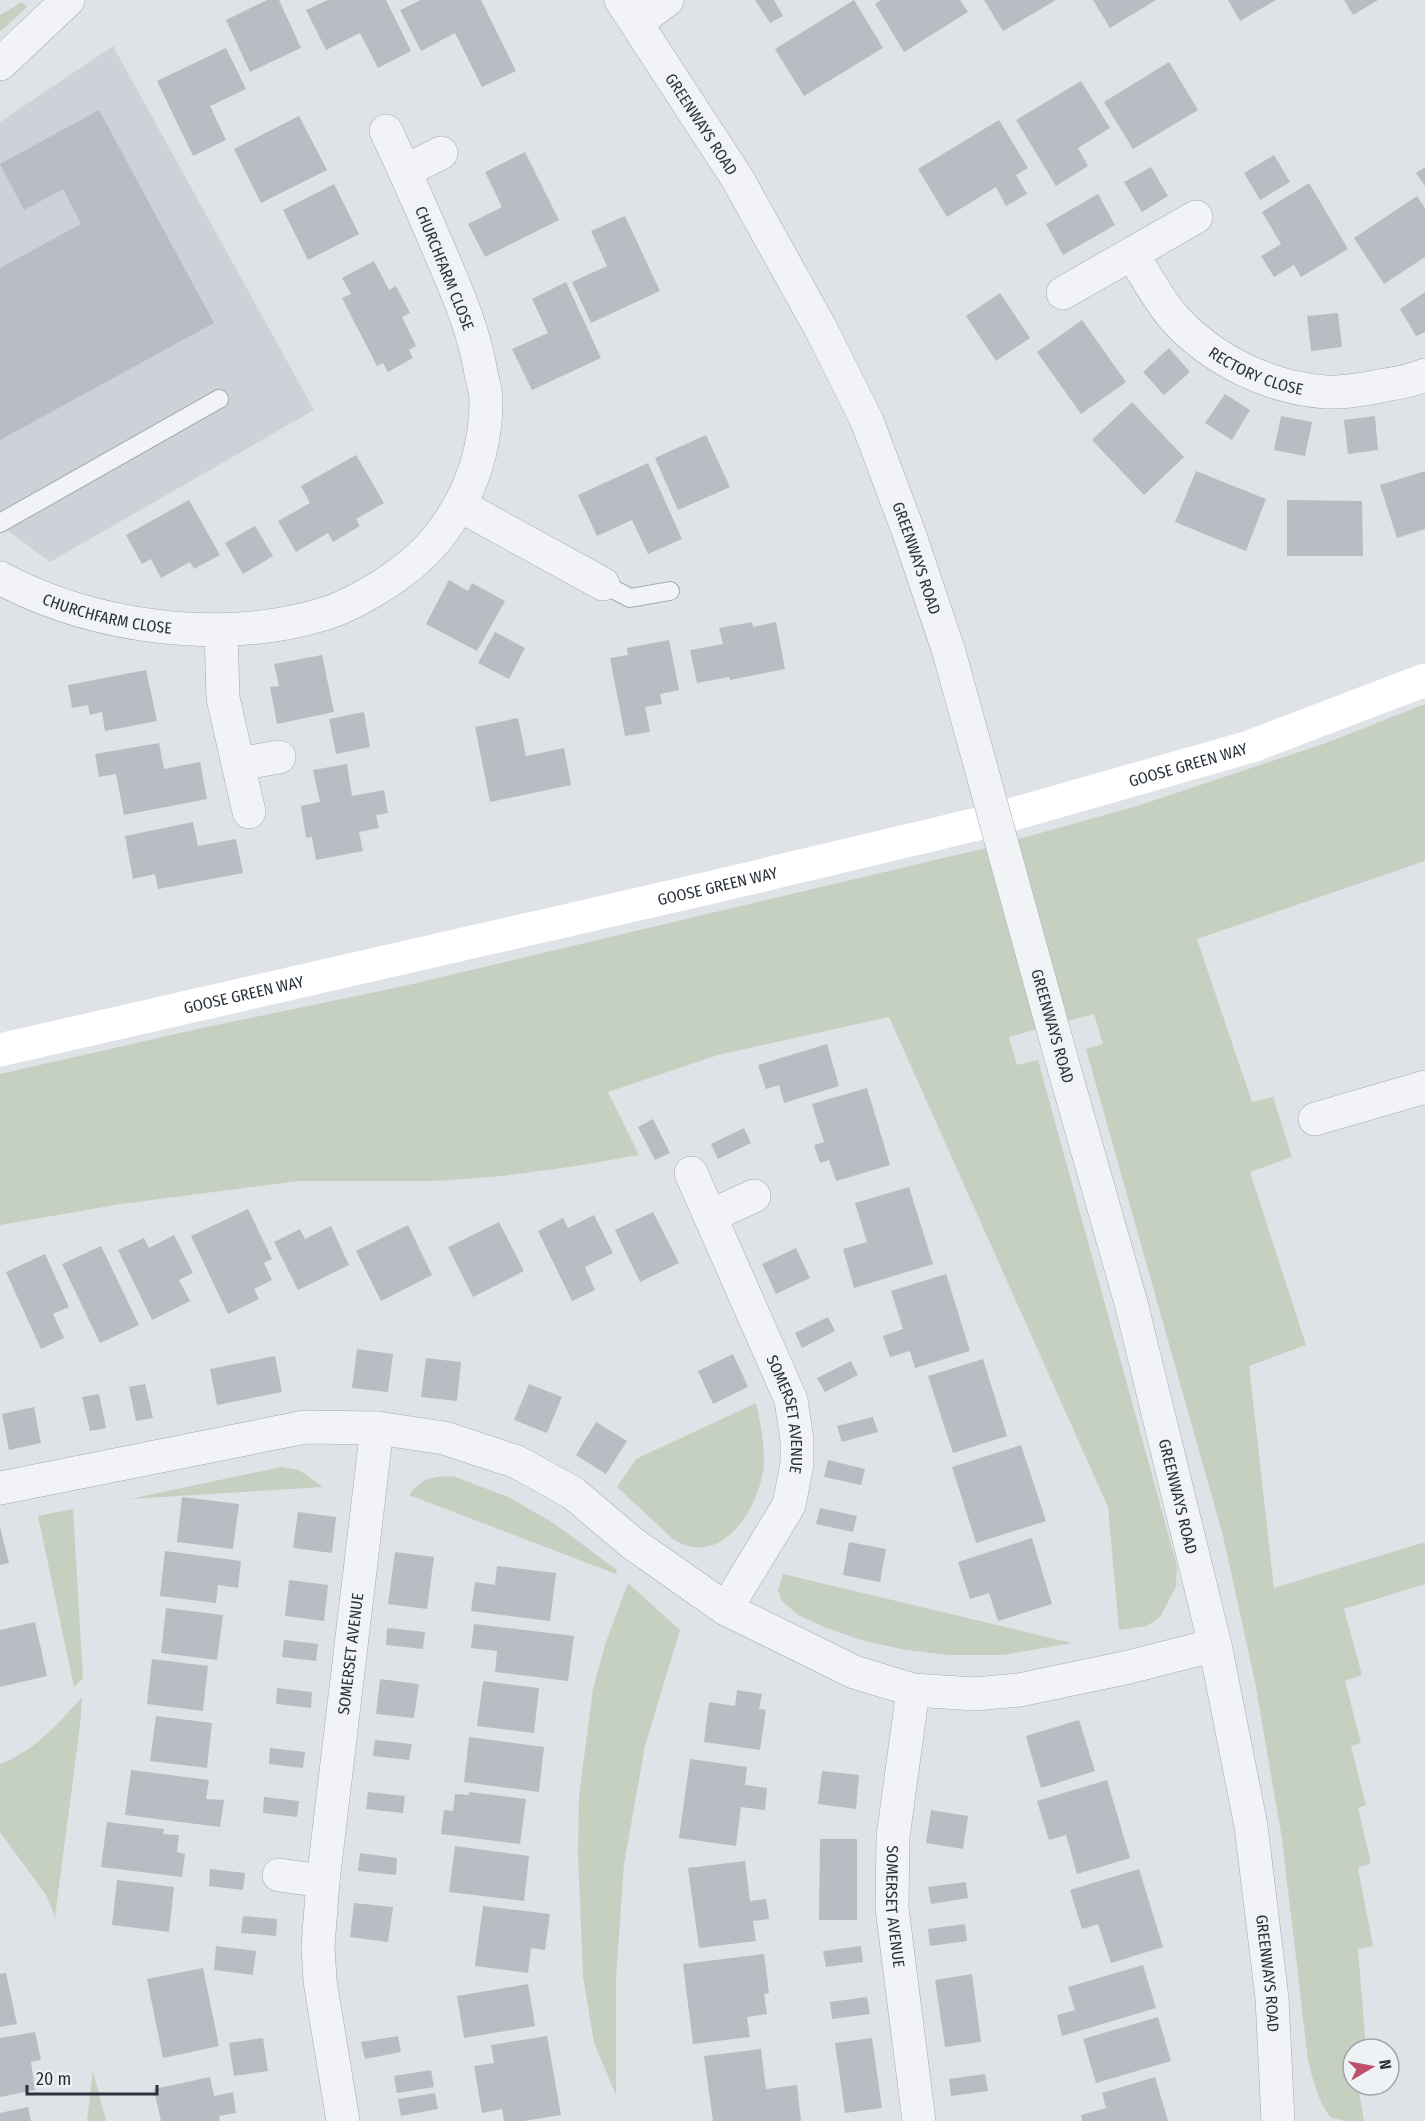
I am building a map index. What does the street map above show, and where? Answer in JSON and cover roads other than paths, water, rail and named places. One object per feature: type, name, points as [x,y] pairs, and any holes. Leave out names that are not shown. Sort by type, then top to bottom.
[{"type":"main road","name":"GOOSE GREEN WAY","points":[[0,1050],[713,887],[986,822],[1249,747],[1425,680]]},
{"type":"street","points":[[0,64],[68,0]]},
{"type":"street","points":[[628,12],[667,0]]},
{"type":"street","name":"GREENWAYS ROAD","points":[[628,12],[737,178],[821,329],[867,421],[909,533],[949,652],[1131,1303],[1215,1645],[1251,1826],[1272,1998],[1278,2121]]},
{"type":"street","name":"CHURCHFARM CLOSE","points":[[0,578],[31,594],[83,611],[155,626],[221,630],[282,625],[326,614],[365,597],[408,568],[435,543],[461,506],[476,471],[483,439],[486,398],[479,359],[465,311],[386,131]]},
{"type":"street","points":[[405,171],[441,153]]},
{"type":"street","points":[[1063,293],[1196,217]]},
{"type":"street","name":"RECTORY CLOSE","points":[[1132,255],[1175,319],[1213,353],[1257,375],[1296,388],[1328,392],[1369,389],[1415,380],[1425,375]]},
{"type":"street","points":[[461,506],[603,584]]},
{"type":"street","points":[[221,630],[223,698],[249,812]]},
{"type":"street","points":[[238,764],[279,757]]},
{"type":"street","points":[[1315,1119],[1425,1087]]},
{"type":"street","name":"SOMERSET AVENUE","points":[[691,1173],[791,1400],[797,1440],[797,1464],[789,1505],[726,1610]]},
{"type":"street","points":[[710,1216],[754,1197]]},
{"type":"street","points":[[0,1488],[305,1427],[377,1428],[444,1438],[517,1462],[573,1492],[632,1543],[726,1610],[854,1671],[913,1690],[975,1694],[1019,1690],[1129,1667],[1215,1645]]},
{"type":"street","name":"SOMERSET AVENUE","points":[[343,2121],[320,1981],[318,1947],[323,1881],[377,1428]]},
{"type":"street","name":"SOMERSET AVENUE","points":[[913,1690],[893,1837],[892,1908],[919,2121]]},
{"type":"street","points":[[279,1875],[323,1881]]},
{"type":"lane","points":[[0,523],[219,399]]},
{"type":"lane","points":[[603,584],[630,598],[669,591]]}]
